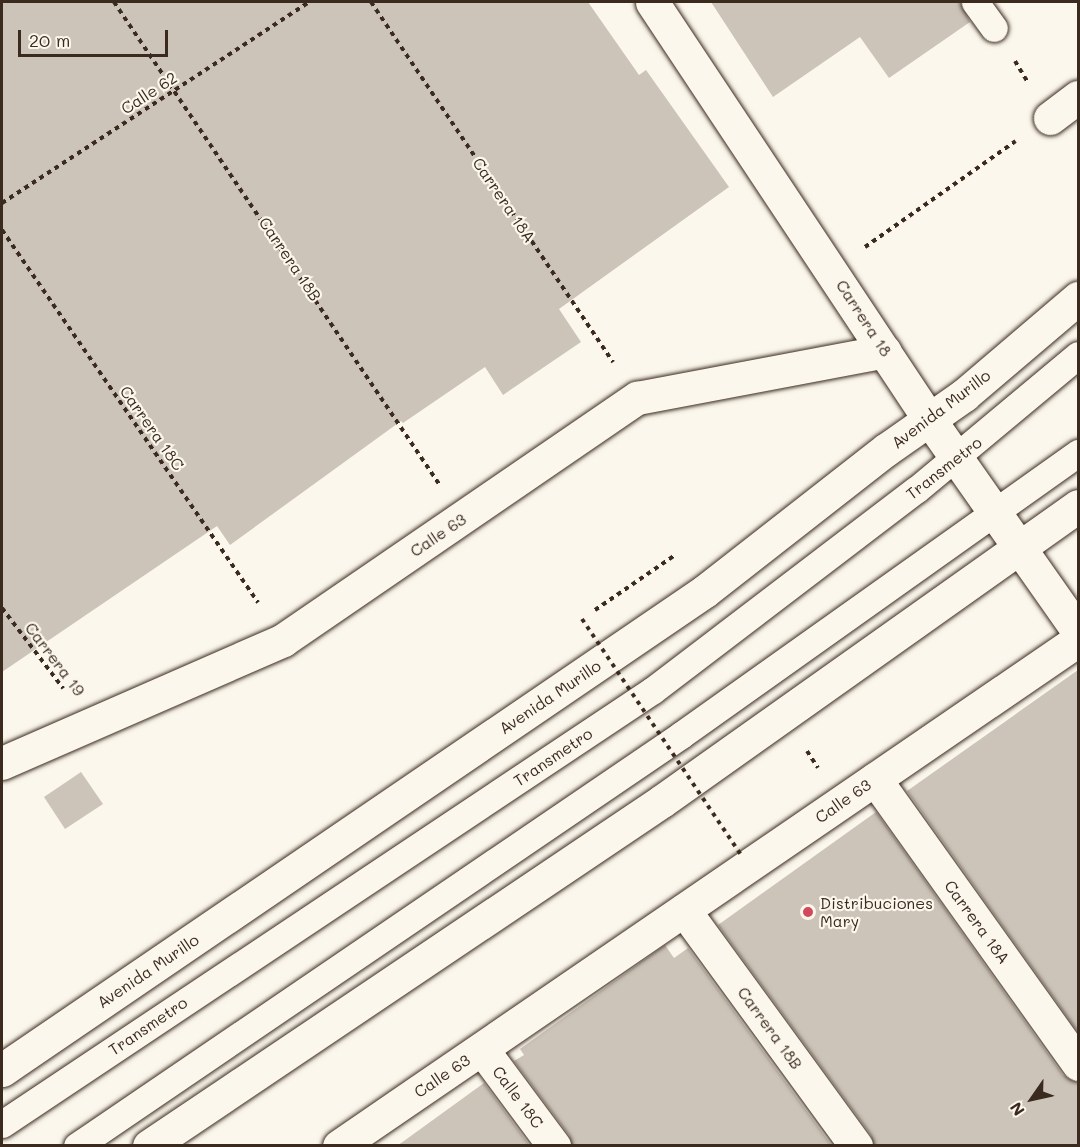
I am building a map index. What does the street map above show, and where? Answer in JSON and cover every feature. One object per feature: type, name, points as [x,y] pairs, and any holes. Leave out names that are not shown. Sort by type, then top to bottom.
[{"type":"street","name":"Carrera 18","points":[[652,2],[833,270],[929,419],[1078,632]]},
{"type":"street","points":[[1050,118],[1078,97]]},
{"type":"street","name":"Avenida Murillo","points":[[2,1070],[705,591],[929,419],[1078,298]]},
{"type":"street","name":"Calle 63","points":[[2,763],[284,640],[637,398],[885,351]]},
{"type":"street","points":[[149,1146],[662,801],[1078,506]]},
{"type":"street","name":"Calle 63","points":[[339,1146],[1078,640]]},
{"type":"street","name":"Carrera 18A","points":[[875,779],[1078,1064]]},
{"type":"street","name":"Carrera 18B","points":[[684,910],[856,1146]]},
{"type":"street","name":"Calle 18C","points":[[482,1049],[554,1146]]},
{"type":"lane","points":[[975,2],[994,28]]},
{"type":"lane","name":"Transmetro","points":[[2,1124],[653,690],[956,458],[1078,355]]},
{"type":"lane","points":[[77,1146],[681,735],[993,511],[1078,453]]},
{"type":"path","name":"Carrera 18B","points":[[114,2],[176,89],[462,519]]},
{"type":"path","name":"Calle 62","points":[[2,203],[309,2]]},
{"type":"path","name":"Carrera 18A","points":[[371,2],[637,398]]},
{"type":"path","points":[[833,270],[1050,118],[994,28]]},
{"type":"path","name":"Carrera 18C","points":[[2,230],[284,640]]},
{"type":"path","points":[[675,555],[582,619],[741,855]]},
{"type":"path","name":"Carrera 19","points":[[2,608],[90,725]]},
{"type":"building","points":[[2,2],[588,2],[639,75],[646,70],[729,187],[559,309],[581,342],[503,395],[485,367],[403,423],[401,421],[230,545],[217,526],[2,672]]},
{"type":"building","points":[[711,2],[960,2],[970,22],[889,78],[860,37],[773,97]]},
{"type":"building","points":[[1078,670],[1078,1032],[907,791]]},
{"type":"building","points":[[81,772],[103,804],[65,829],[44,797]]},
{"type":"building","points":[[876,812],[1063,1075],[1078,1083],[1078,1146],[874,1146],[871,1135],[718,925]]},
{"type":"building","points":[[665,945],[674,958],[688,948],[832,1146],[572,1146],[569,1135],[514,1061],[524,1055],[520,1049]]},
{"type":"building","points":[[484,1083],[530,1146],[397,1146]]},
{"type":"place","name":"Distribuciones Mary","points":[[808,912]]}]
